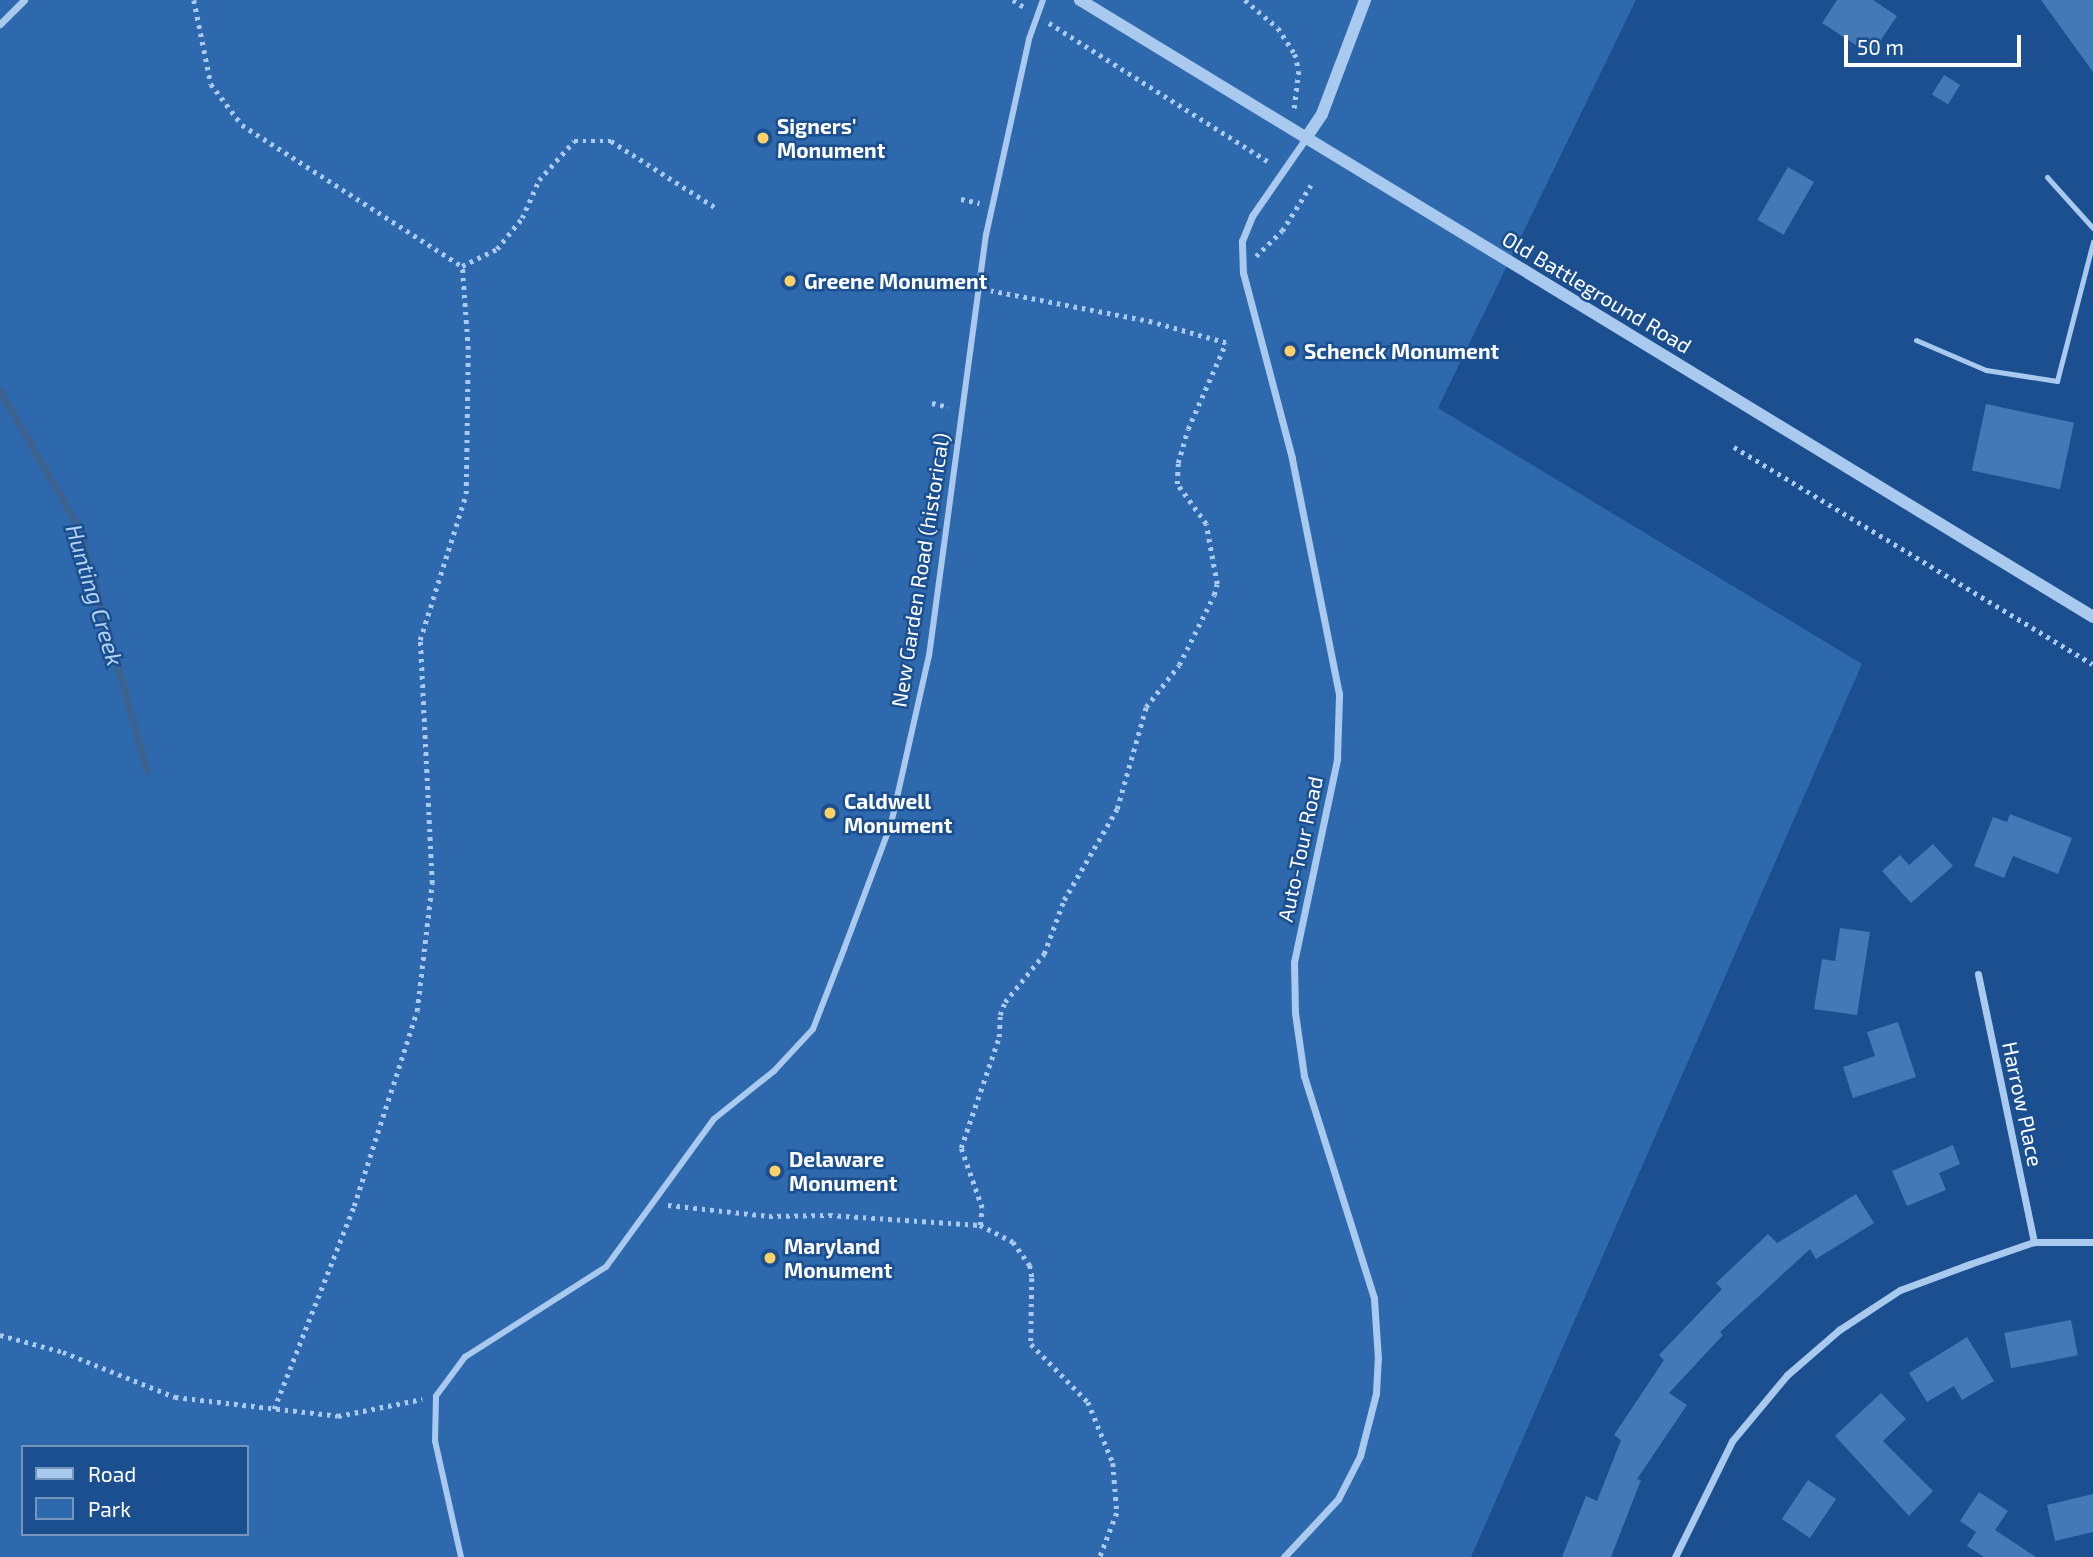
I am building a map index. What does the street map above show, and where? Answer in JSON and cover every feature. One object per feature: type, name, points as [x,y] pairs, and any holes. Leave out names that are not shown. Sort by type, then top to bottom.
[{"type":"street","points":[[0,24],[24,0]]},
{"type":"street","name":"New Garden Road (historical)","points":[[436,1396],[465,1357],[606,1267],[714,1119],[774,1071],[813,1029],[891,824],[929,656],[986,234],[1029,39],[1043,0]]},
{"type":"street","name":"Old Battleground Road","points":[[1080,0],[2093,617]]},
{"type":"street","points":[[1306,138],[1322,114],[1365,0]]},
{"type":"street","name":"Auto-Tour Road","points":[[1284,1557],[1338,1499],[1360,1455],[1376,1392],[1378,1325],[1374,1298],[1304,1076],[1297,1026],[1294,961],[1337,759],[1339,694],[1292,458],[1256,332],[1243,266],[1242,241],[1252,216],[1306,138]]},
{"type":"street","name":"Harrow Place","points":[[1978,974],[2034,1242]]},
{"type":"street","points":[[1675,1557],[1732,1441],[1787,1375],[1839,1330],[1900,1290],[2034,1242],[2093,1242]]},
{"type":"street","points":[[436,1396],[435,1441],[461,1557]]},
{"type":"lane","points":[[2047,177],[2093,228]]},
{"type":"lane","points":[[1916,340],[1986,370],[2057,381],[2093,242]]},
{"type":"path","points":[[194,0],[211,84],[242,125],[461,266]]},
{"type":"path","points":[[1013,0],[1019,4]]},
{"type":"path","points":[[1245,0],[1278,28],[1295,54],[1299,71],[1294,109]]},
{"type":"path","points":[[1051,24],[1269,162]]},
{"type":"path","points":[[461,266],[497,249],[522,218],[539,180],[574,141],[611,141],[716,208]]},
{"type":"path","points":[[1243,266],[1282,231],[1311,185]]},
{"type":"path","points":[[961,200],[978,203]]},
{"type":"path","points":[[274,1409],[354,1206],[418,1011],[432,883],[420,640],[466,494],[468,349],[461,266]]},
{"type":"path","points":[[978,289],[1152,322],[1226,343],[1183,441],[1178,473],[1184,498],[1206,524],[1217,584],[1214,596],[1179,665],[1146,707],[1117,809],[1064,900],[1044,954],[1005,1002],[1000,1015],[999,1037],[961,1148],[982,1208],[980,1225]]},
{"type":"path","points":[[932,403],[948,407]]},
{"type":"path","points":[[1734,447],[2093,664]]},
{"type":"path","points":[[655,1199],[670,1206],[769,1216],[829,1215],[980,1225],[1003,1235],[1023,1254],[1032,1278],[1031,1344],[1077,1387],[1105,1435],[1113,1463],[1117,1513],[1100,1557]]},
{"type":"path","points":[[0,1335],[63,1352],[174,1397],[338,1416],[436,1396]]},
{"type":"green space","points":[[0,0],[1636,0],[1438,408],[1862,664],[1471,1557],[0,1557]]},
{"type":"building","points":[[1837,0],[1873,0],[1897,16],[1871,55],[1822,23]]},
{"type":"building","points":[[2041,0],[2093,0],[2093,72]]},
{"type":"building","points":[[1944,75],[1960,85],[1948,105],[1932,95]]},
{"type":"building","points":[[1788,167],[1814,182],[1783,235],[1758,220]]},
{"type":"building","points":[[1986,404],[2074,423],[2060,489],[1972,471]]},
{"type":"building","points":[[2010,814],[2072,838],[2058,874],[2013,856],[2004,878],[1974,866],[1993,817],[2007,822]]},
{"type":"building","points":[[1933,844],[1953,866],[1911,903],[1882,871],[1900,855],[1909,865]]},
{"type":"building","points":[[1840,928],[1870,932],[1857,1015],[1814,1009],[1822,959],[1835,961]]},
{"type":"building","points":[[1898,1022],[1916,1077],[1853,1098],[1843,1067],[1875,1056],[1867,1032]]},
{"type":"building","points":[[1953,1145],[1960,1164],[1939,1173],[1946,1190],[1907,1206],[1892,1171]]},
{"type":"building","points":[[1856,1194],[1874,1223],[1816,1259],[1810,1249],[1720,1332],[1723,1335],[1669,1393],[1687,1405],[1637,1479],[1641,1480],[1611,1557],[1562,1557],[1586,1496],[1597,1501],[1621,1440],[1614,1435],[1664,1360],[1659,1355],[1722,1289],[1716,1283],[1768,1234],[1777,1243]]},
{"type":"building","points":[[2071,1320],[2078,1355],[2011,1368],[2004,1333]]},
{"type":"building","points":[[1967,1337],[1994,1381],[1962,1400],[1954,1386],[1927,1402],[1909,1373]]},
{"type":"building","points":[[1881,1393],[1906,1419],[1883,1441],[1933,1491],[1909,1516],[1835,1436]]},
{"type":"building","points":[[1808,1480],[1836,1499],[1810,1538],[1782,1519]]},
{"type":"building","points":[[1979,1492],[2008,1511],[1995,1530],[2036,1557],[1984,1557],[1967,1546],[1976,1532],[1960,1521]]},
{"type":"building","points":[[2093,1494],[2093,1532],[2055,1541],[2047,1505]]},
{"type":"waterway","name":"Hunting Creek","points":[[0,391],[79,528],[147,771]]},
{"type":"place","name":"Signers' Monument","points":[[763,138]]},
{"type":"place","name":"Greene Monument","points":[[790,281]]},
{"type":"place","name":"Schenck Monument","points":[[1290,351]]},
{"type":"place","name":"Caldwell Monument","points":[[830,813]]},
{"type":"place","name":"Delaware Monument","points":[[775,1171]]},
{"type":"place","name":"Maryland Monument","points":[[770,1258]]}]
